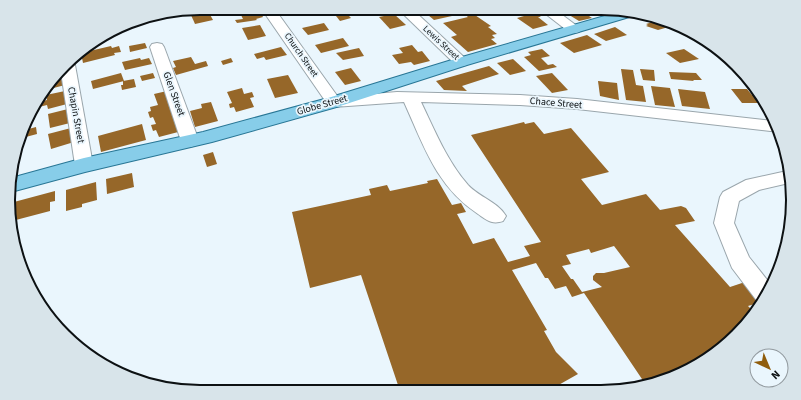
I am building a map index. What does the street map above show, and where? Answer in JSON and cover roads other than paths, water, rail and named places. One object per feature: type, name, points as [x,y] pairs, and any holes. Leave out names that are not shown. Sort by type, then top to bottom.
[{"type":"main road","name":"Globe Street","points":[[16,184],[190,141],[334,102],[462,62],[619,16]]},
{"type":"street","name":"Church Street","points":[[272,15],[334,102]]},
{"type":"street","name":"Lewis Street","points":[[411,15],[462,62]]},
{"type":"street","points":[[554,15],[574,29]]},
{"type":"street","name":"Glen Street","points":[[157,47],[190,141]]},
{"type":"street","name":"Chapin Street","points":[[68,70],[84,166]]},
{"type":"street","name":"Chace Street","points":[[334,102],[410,97],[520,100],[577,104],[771,127]]},
{"type":"street","points":[[410,97],[426,134],[448,171],[464,192],[496,216]]},
{"type":"street","points":[[762,290],[740,262],[724,223],[730,197],[753,185],[784,178]]}]
